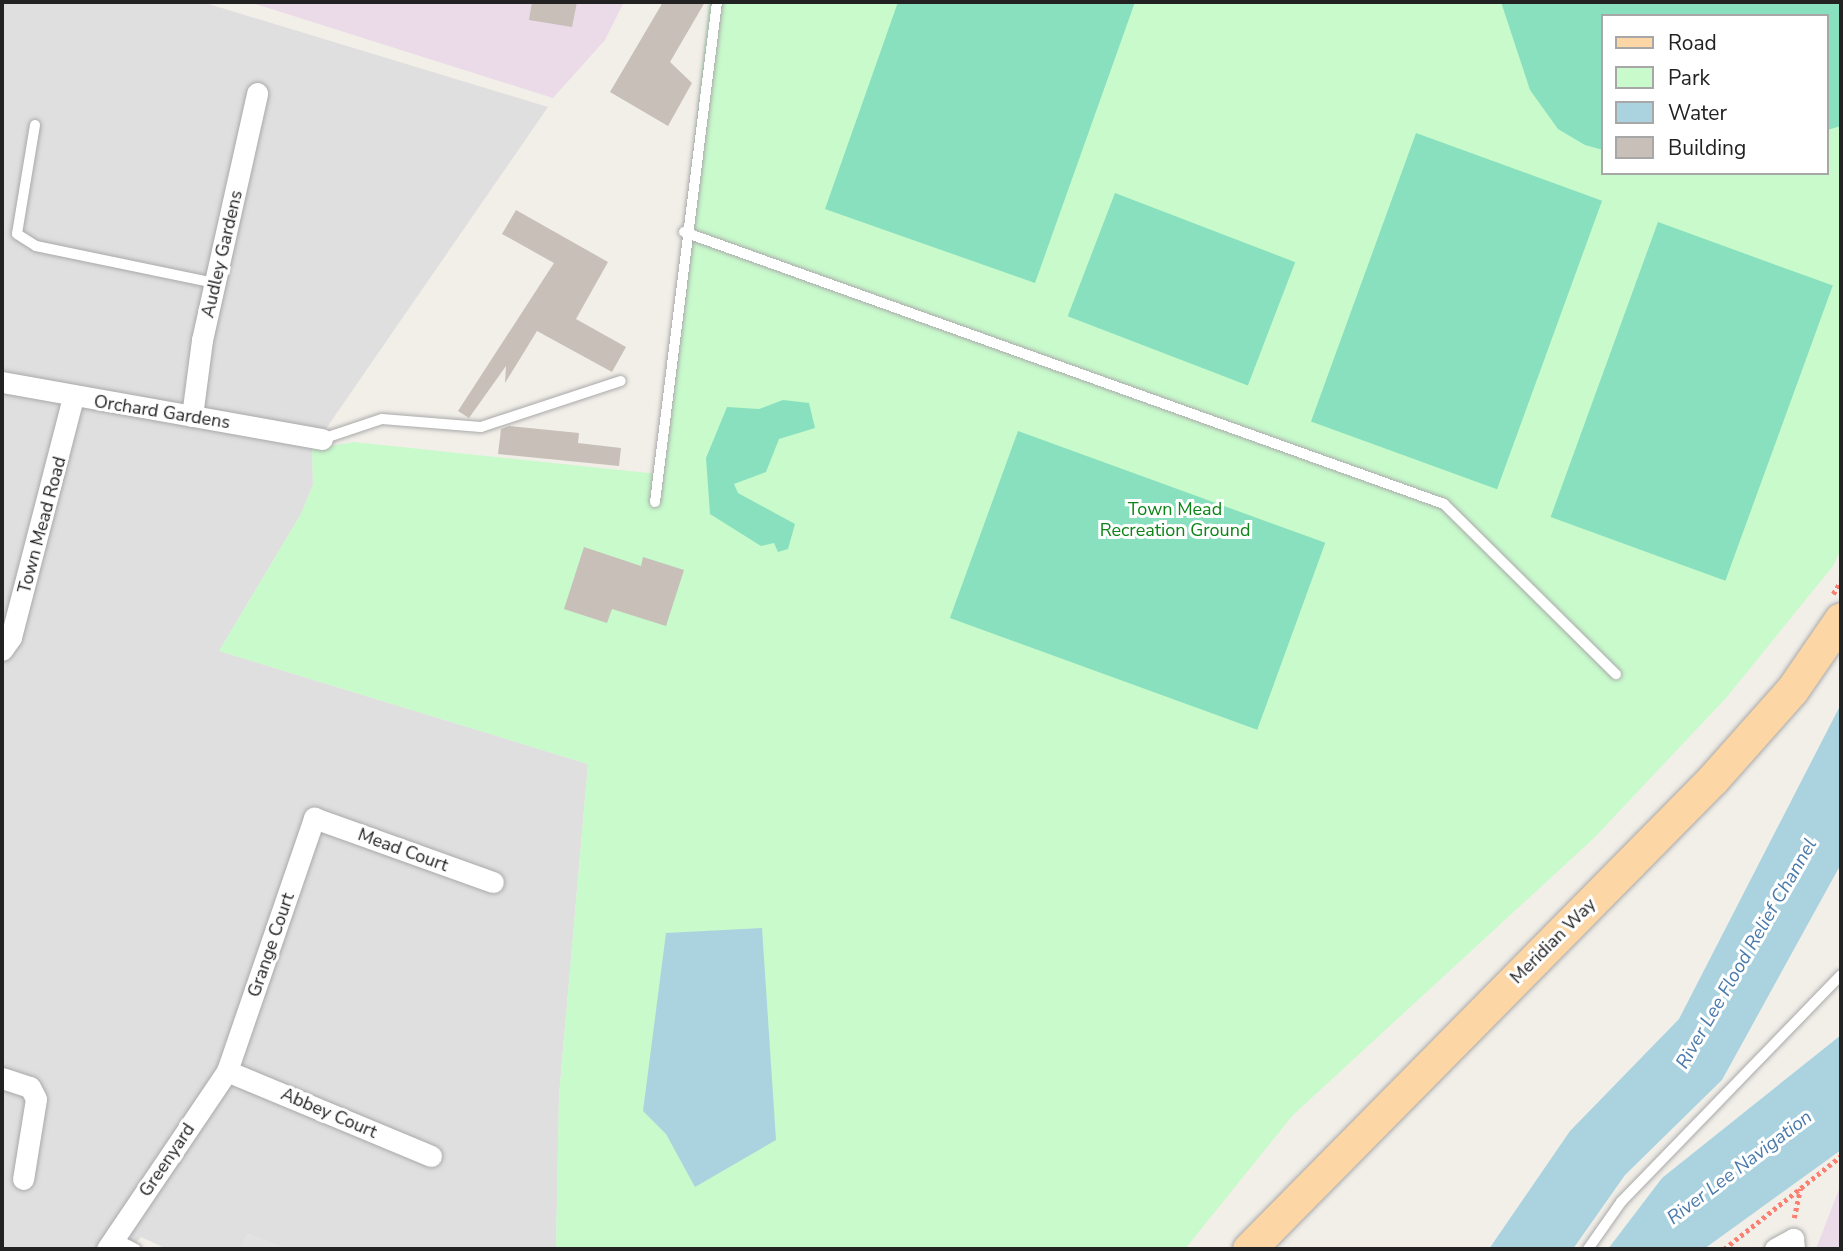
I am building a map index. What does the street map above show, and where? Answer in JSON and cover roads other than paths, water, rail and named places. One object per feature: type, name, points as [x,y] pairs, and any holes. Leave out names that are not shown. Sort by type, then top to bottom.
[{"type":"main road","name":"Meridian Way","points":[[1253,1244],[1712,780],[1792,690],[1841,620]]},
{"type":"street","name":"Audley Gardens","points":[[192,415],[215,283],[257,93]]},
{"type":"street","name":"Orchard Gardens","points":[[2,382],[73,398],[192,415],[322,439]]},
{"type":"street","name":"Town Mead Road","points":[[2,650],[12,637],[73,398]]},
{"type":"street","name":"Mead Court","points":[[314,818],[493,882]]},
{"type":"street","name":"Grange Court","points":[[227,1071],[314,818]]},
{"type":"street","name":"Abbey Court","points":[[227,1071],[431,1156]]},
{"type":"street","name":"Greenyard","points":[[111,1244],[227,1071]]},
{"type":"street","points":[[2,1078],[30,1087],[36,1099],[23,1179]]},
{"type":"lane","points":[[655,502],[684,232],[717,2]]},
{"type":"lane","points":[[35,125],[15,224],[25,242],[215,283]]},
{"type":"lane","points":[[684,232],[1444,504],[1616,674]]},
{"type":"lane","points":[[322,439],[382,419],[481,427],[621,381]]},
{"type":"lane","points":[[1588,1249],[1621,1202],[1841,975]]},
{"type":"lane","points":[[111,1244],[136,1249]]},
{"type":"water","name":"River Lee Flood Relief Channel","points":[[1841,704],[1841,864],[1722,1080],[1625,1175],[1573,1249],[1489,1249],[1570,1131],[1679,1019]]},
{"type":"water","points":[[762,928],[776,1140],[695,1187],[666,1134],[643,1111],[666,933]]},
{"type":"water","name":"River Lee Navigation","points":[[1841,1035],[1841,1150],[1704,1249],[1608,1249],[1662,1178]]},
{"type":"park label","name":"Town Mead Recreation Ground","points":[[1175,520]]}]
